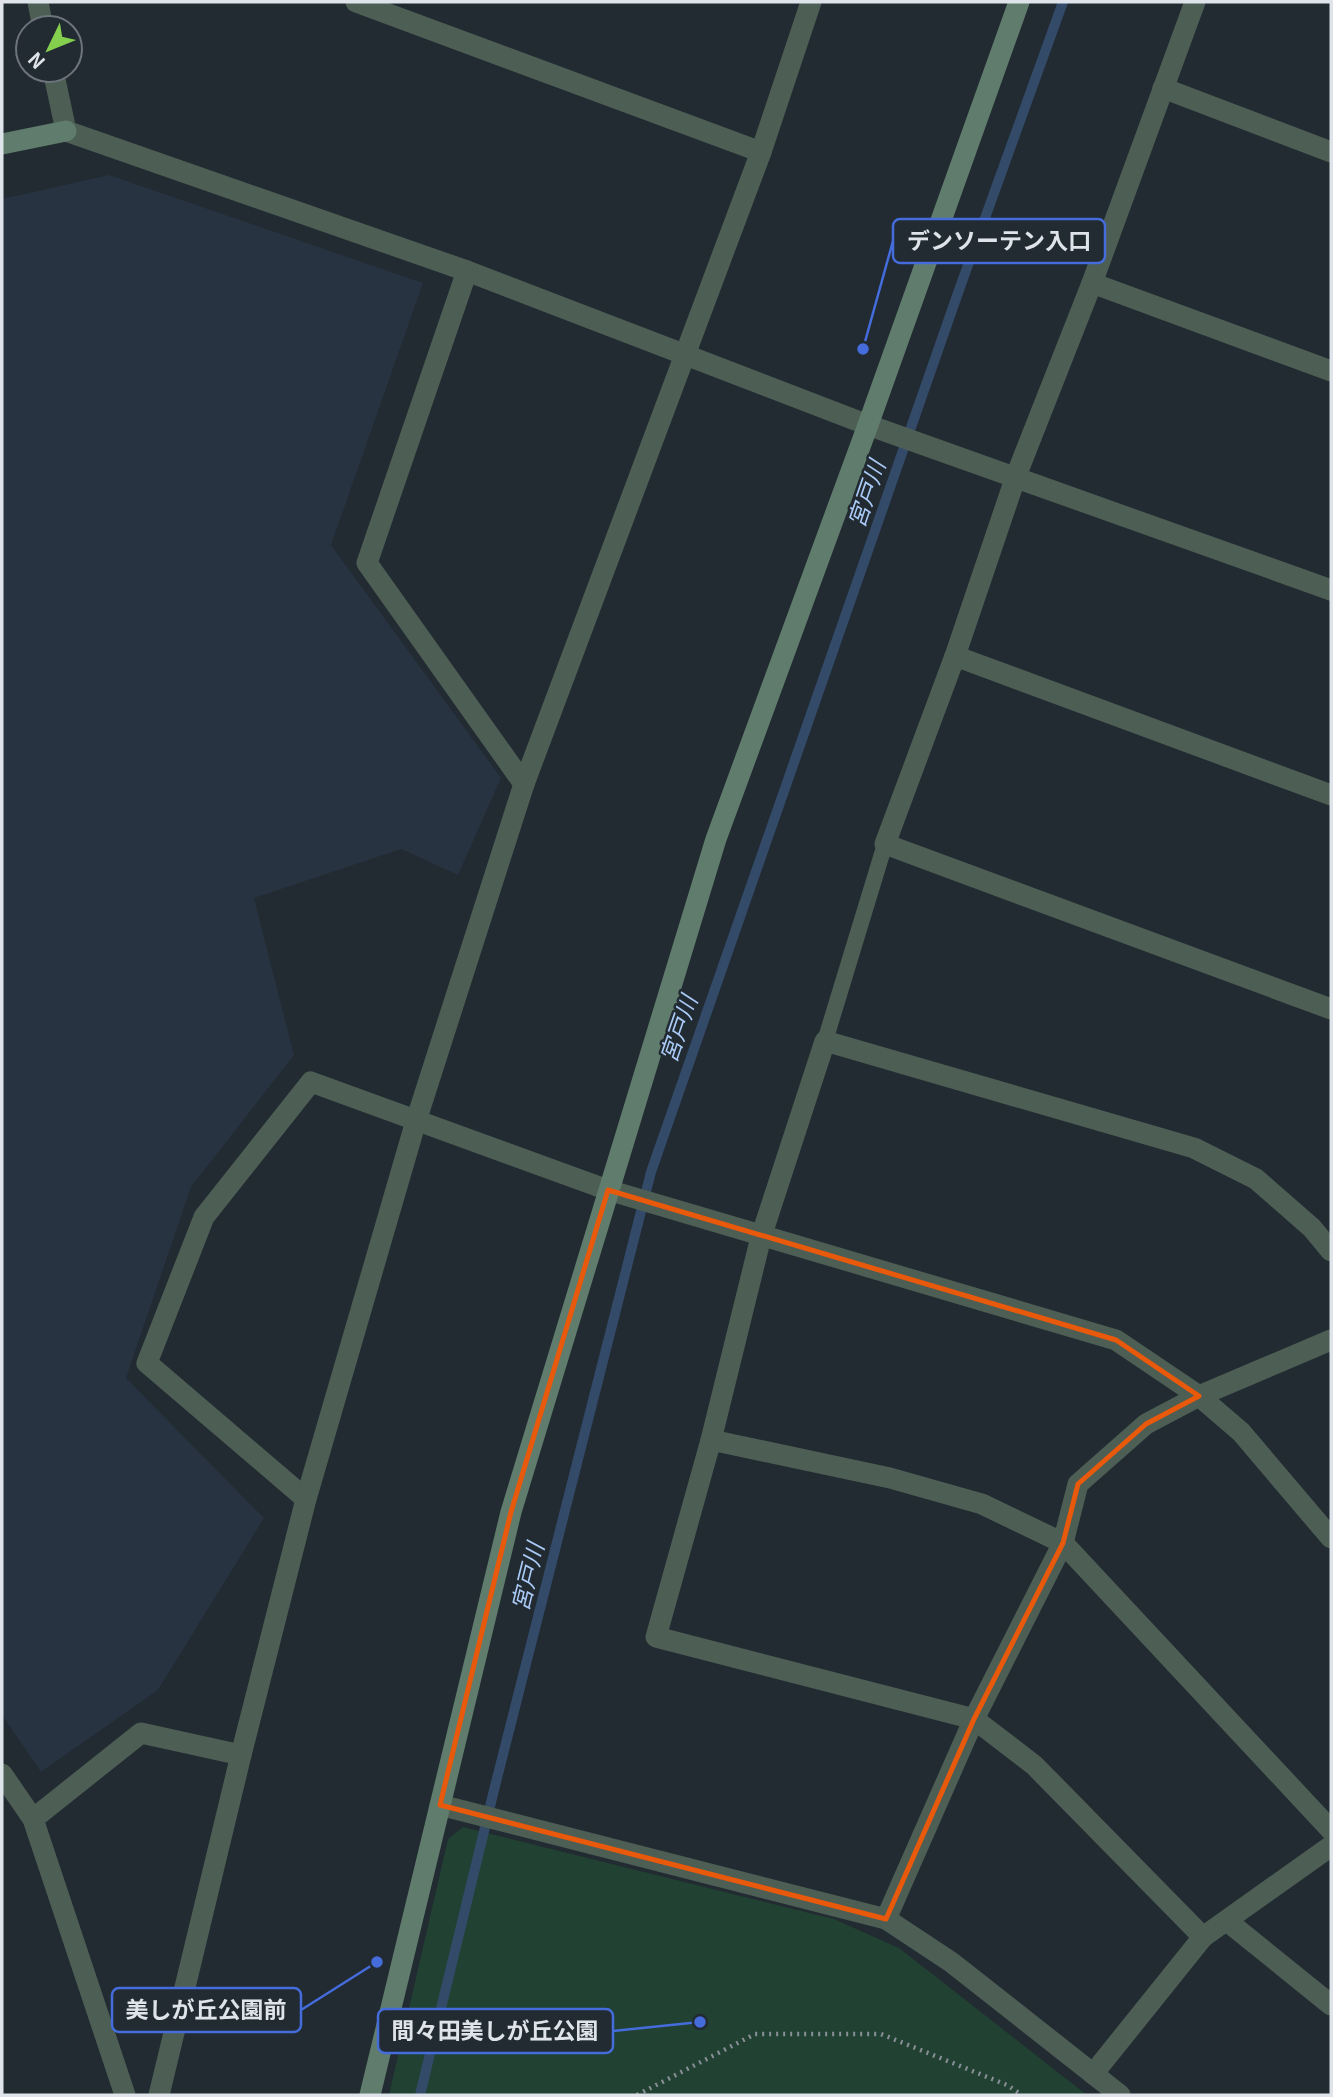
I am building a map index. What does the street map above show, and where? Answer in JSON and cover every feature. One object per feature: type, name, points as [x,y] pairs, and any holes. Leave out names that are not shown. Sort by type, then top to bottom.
[{"type":"street","points":[[356,2],[761,152]]},
{"type":"street","points":[[159,2095],[306,1499],[416,1121],[524,784],[761,152],[811,2]]},
{"type":"street","points":[[370,2095],[510,1512],[716,839],[1019,2]]},
{"type":"street","points":[[1195,2],[1092,283],[1016,476],[955,656],[885,844],[1331,1009]]},
{"type":"street","points":[[56,84],[66,131]]},
{"type":"street","points":[[1163,88],[1331,152]]},
{"type":"street","points":[[2,144],[66,131],[467,271],[868,425],[1331,590]]},
{"type":"street","points":[[467,271],[368,563],[524,784]]},
{"type":"street","points":[[1092,283],[1331,371]]},
{"type":"street","points":[[955,656],[1331,795]]},
{"type":"street","points":[[1203,1937],[1034,1765],[974,1719],[656,1637],[711,1440],[761,1237],[825,1041],[1194,1148],[1256,1179],[1311,1227],[1331,1251]]},
{"type":"street","points":[[306,1499],[147,1363],[204,1217],[311,1082],[608,1190],[1116,1340],[1199,1396],[1241,1432],[1331,1538]]},
{"type":"street","points":[[886,1919],[974,1719],[1063,1543],[1078,1484],[1146,1424],[1199,1396],[1331,1340]]},
{"type":"street","points":[[711,1440],[890,1479],[982,1504],[1063,1543],[1331,1830]]},
{"type":"street","points":[[33,1819],[141,1733],[241,1755]]},
{"type":"street","points":[[2,1774],[33,1819],[125,2095]]},
{"type":"street","points":[[440,1805],[886,1919],[951,1962],[1120,2095]]},
{"type":"street","points":[[1093,2074],[1203,1937],[1331,1846]]},
{"type":"street","points":[[1227,1921],[1331,2005]]},
{"type":"lane","points":[[825,1041],[885,844]]},
{"type":"path","points":[[637,2095],[755,2034],[881,2034],[1007,2085],[1022,2095]]},
{"type":"highlighted area","points":[[608,1190],[1116,1340],[1199,1396],[1146,1424],[1078,1484],[1063,1543],[974,1719],[886,1919],[440,1805],[511,1512]]},
{"type":"shaded area","points":[[109,175],[423,283],[331,545],[501,778],[458,875],[401,849],[254,898],[294,1055],[191,1187],[126,1378],[264,1518],[158,1690],[41,1772],[2,1715],[2,199]]},
{"type":"green space","points":[[463,1827],[834,1919],[899,1948],[1087,2095],[389,2095],[448,1839]]},
{"type":"waterway","name":"宮戸川","points":[[420,2095],[495,1786],[651,1172],[959,290],[1063,2]]},
{"type":"place","name":"デンソーテン入口","points":[[863,349]]},
{"type":"place","name":"美しが丘公園前","points":[[377,1962]]},
{"type":"place","name":"間々田美しが丘公園","points":[[700,2022]]}]
